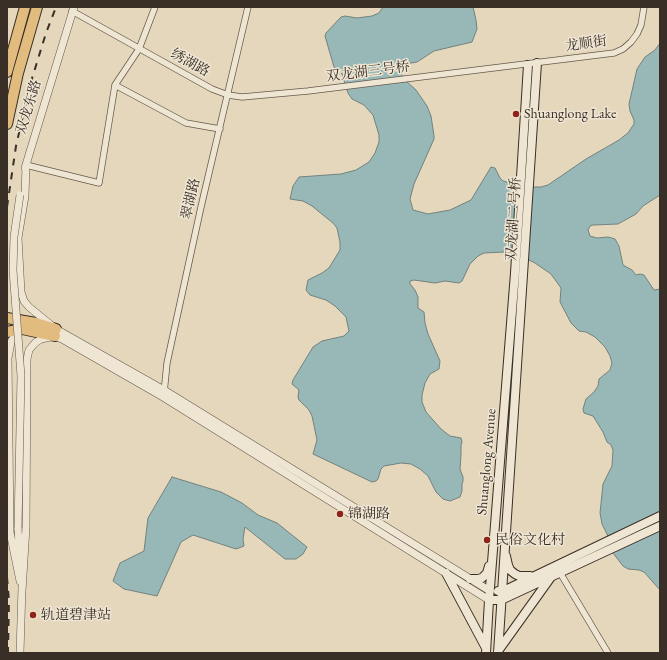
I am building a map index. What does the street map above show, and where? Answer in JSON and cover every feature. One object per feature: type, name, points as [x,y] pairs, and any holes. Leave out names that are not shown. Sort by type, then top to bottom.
[{"type":"highway","points":[[7,72],[25,7]]},
{"type":"highway","points":[[7,124],[18,73],[37,7]]},
{"type":"highway","points":[[7,318],[42,324],[55,332]]},
{"type":"highway","points":[[7,332],[22,329],[55,332]]},
{"type":"main road","points":[[526,165],[537,63]]},
{"type":"main road","points":[[526,165],[528,65]]},
{"type":"main road","name":"双龙湖二号桥","points":[[515,273],[526,165]]},
{"type":"main road","name":"双龙湖二号桥","points":[[524,274],[526,165]]},
{"type":"main road","name":"Shuanglong Avenue","points":[[487,651],[489,595],[515,273]]},
{"type":"main road","name":"Shuanglong Avenue","points":[[498,652],[504,546],[524,274]]},
{"type":"main road","points":[[498,652],[551,576],[558,569],[574,557],[660,516]]},
{"type":"main road","points":[[504,546],[508,565],[515,574],[525,576],[578,564],[660,526]]},
{"type":"main road","points":[[470,579],[478,580],[485,576],[492,558]]},
{"type":"main road","points":[[446,573],[487,651]]},
{"type":"main road","points":[[489,595],[501,592],[537,574]]},
{"type":"main road","points":[[489,595],[501,600],[551,576]]},
{"type":"street","points":[[155,7],[139,49],[115,85],[99,183],[26,165],[25,196],[18,238],[21,292],[24,301],[55,332],[164,394],[470,579],[489,595]]},
{"type":"street","name":"翠湖路","points":[[164,394],[172,340],[201,207],[248,7]]},
{"type":"street","name":"龙顺街","points":[[528,65],[614,53],[623,49],[637,34],[641,25],[644,7]]},
{"type":"street","name":"绣湖路","points":[[73,9],[139,49],[212,89],[228,95],[242,97],[308,91]]},
{"type":"street","name":"双龙东路","points":[[22,590],[18,528],[21,376],[13,270],[14,237],[26,165],[73,9]]},
{"type":"street","name":"双龙湖三号桥","points":[[308,91],[528,65]]},
{"type":"street","points":[[115,85],[186,123],[220,129]]},
{"type":"street","points":[[22,329],[14,335],[8,358],[10,532],[22,590]]},
{"type":"street","points":[[20,653],[26,527],[27,359],[29,350],[35,343],[55,332]]},
{"type":"street","points":[[164,394],[446,573],[489,595]]},
{"type":"street","points":[[558,569],[608,653]]},
{"type":"water","name":"Shuanglong Lake","points":[[383,7],[473,7],[476,20],[477,29],[472,42],[434,51],[417,62],[399,65],[397,67],[405,80],[416,90],[427,106],[431,116],[434,139],[414,184],[410,199],[413,210],[428,214],[450,210],[471,200],[491,167],[495,168],[503,181],[526,187],[541,187],[548,185],[586,159],[619,140],[628,133],[634,124],[629,104],[637,69],[645,57],[655,50],[660,43],[660,195],[643,206],[636,214],[618,224],[593,225],[590,226],[588,230],[590,236],[615,239],[619,246],[623,265],[632,270],[636,275],[644,275],[654,290],[660,289],[660,590],[644,572],[628,569],[623,566],[613,553],[602,524],[600,513],[603,484],[612,466],[613,450],[593,416],[584,413],[583,409],[586,399],[598,386],[599,379],[610,370],[612,363],[610,356],[605,347],[595,337],[586,332],[579,331],[571,323],[560,302],[561,288],[551,274],[525,258],[505,252],[484,253],[478,256],[470,264],[462,281],[459,283],[445,281],[435,283],[414,280],[410,281],[410,284],[418,297],[418,308],[424,312],[428,334],[440,361],[439,369],[430,374],[425,383],[422,402],[426,412],[441,429],[450,436],[461,438],[460,469],[463,481],[460,497],[450,501],[443,499],[436,492],[428,476],[411,464],[401,463],[384,466],[381,469],[378,479],[372,482],[313,454],[317,440],[312,416],[309,410],[299,400],[299,390],[292,384],[293,380],[313,347],[322,341],[344,336],[349,331],[346,317],[335,306],[326,300],[310,295],[306,290],[308,280],[329,268],[340,250],[337,228],[312,206],[303,201],[290,199],[293,186],[299,177],[341,174],[356,170],[369,162],[375,153],[379,142],[379,135],[373,115],[364,105],[352,99],[348,93],[342,74],[334,67],[325,36],[341,17],[345,16],[357,18],[372,16],[379,13]]},
{"type":"water","points":[[172,477],[221,492],[242,503],[258,515],[277,523],[307,547],[303,554],[296,559],[285,559],[245,527],[243,539],[244,546],[236,549],[193,535],[181,542],[157,596],[124,589],[113,581],[120,563],[144,551],[148,518]]},
{"type":"railway","points":[[7,207],[16,146],[30,85],[46,33],[56,7]]},
{"type":"railway","points":[[7,577],[9,601],[8,653]]},
{"type":"place","name":"Shuanglong Lake","points":[[516,114]]},
{"type":"place","name":"锦湖路","points":[[340,514]]},
{"type":"place","name":"民俗文化村","points":[[487,540]]},
{"type":"place","name":"轨道碧津站","points":[[33,615]]}]
